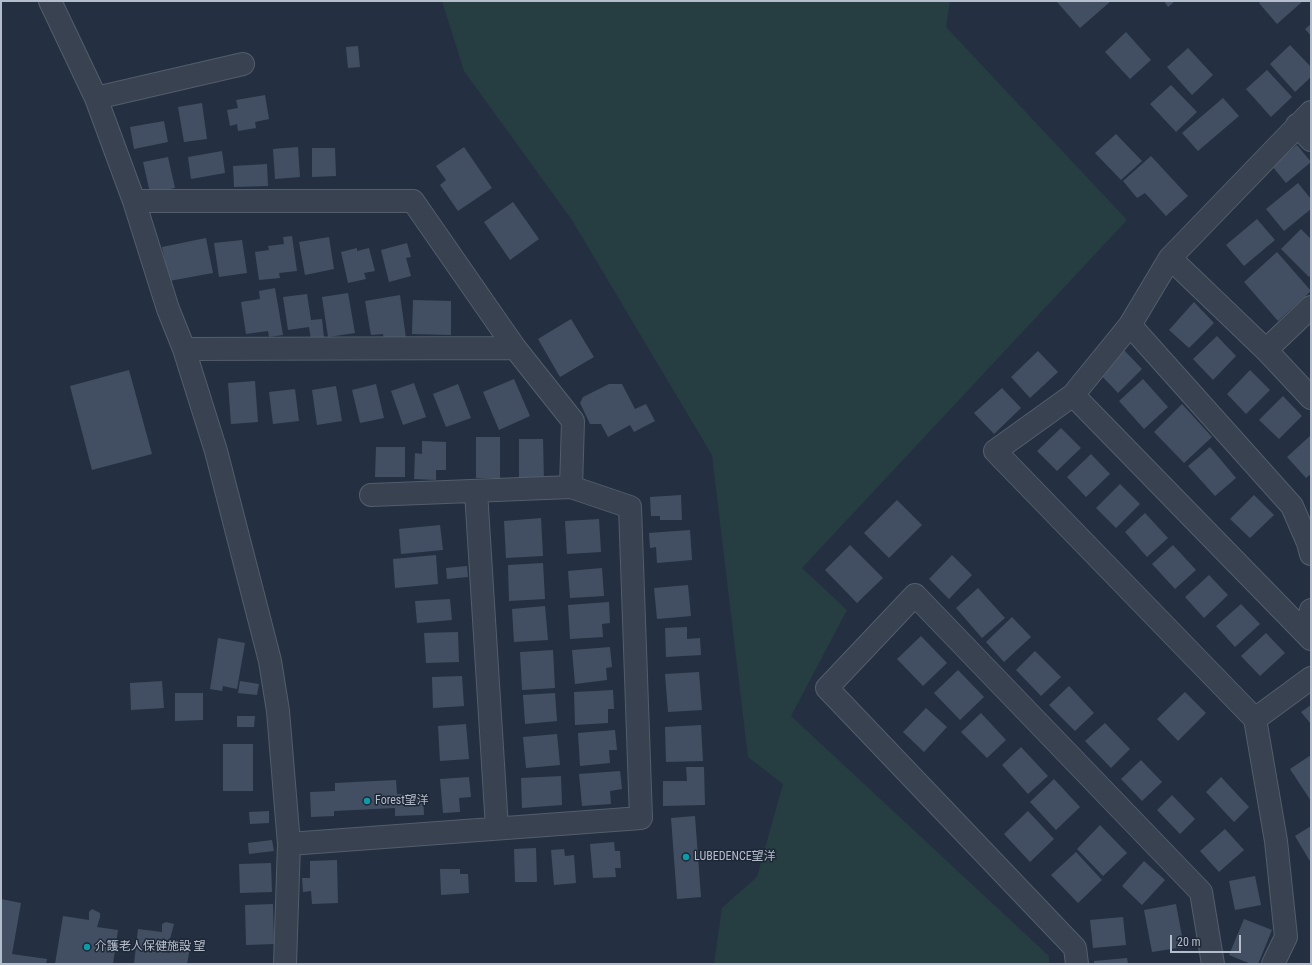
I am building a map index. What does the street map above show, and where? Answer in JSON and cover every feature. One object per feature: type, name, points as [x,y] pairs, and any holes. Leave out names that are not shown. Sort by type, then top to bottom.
[{"type":"street","points":[[50,1],[96,98],[134,201],[168,309],[184,350],[216,451],[270,661],[278,711],[289,844],[285,964]]},
{"type":"street","points":[[96,98],[243,64]]},
{"type":"street","points":[[1273,964],[1286,937],[1276,841],[1255,719],[995,450],[1073,395],[1130,325],[1170,258],[1306,126]]},
{"type":"street","points":[[134,201],[413,202],[515,348],[573,421],[571,487]]},
{"type":"street","points":[[1170,258],[1266,350],[1311,398]]},
{"type":"street","points":[[1266,350],[1311,307]]},
{"type":"street","points":[[1130,325],[1292,506],[1308,543],[1311,554]]},
{"type":"street","points":[[184,350],[515,348]]},
{"type":"street","points":[[1073,395],[1308,636]]},
{"type":"street","points":[[289,844],[641,818],[630,507],[571,487],[371,495]]},
{"type":"street","points":[[476,491],[497,828]]},
{"type":"street","points":[[1077,964],[1075,948],[827,688],[915,596],[1201,892],[1213,964]]},
{"type":"street","points":[[1308,636],[1311,610]]},
{"type":"street","points":[[1255,719],[1311,678]]},
{"type":"green space","points":[[442,1],[950,1],[946,27],[1127,220],[802,568],[847,610],[791,716],[1049,956],[1049,964],[714,964],[722,908],[757,877],[783,784],[748,757],[712,455],[572,220],[464,71]]},
{"type":"building","points":[[1111,1],[1080,28],[1057,2]]},
{"type":"building","points":[[1164,1],[1175,1],[1168,7]]},
{"type":"building","points":[[1261,1],[1303,1],[1277,24],[1259,3]]},
{"type":"building","points":[[1311,24],[1311,36],[1305,29]]},
{"type":"building","points":[[1126,32],[1151,60],[1130,79],[1105,52]]},
{"type":"building","points":[[1290,45],[1311,67],[1311,77],[1295,92],[1270,64]]},
{"type":"building","points":[[358,46],[360,67],[348,68],[346,47]]},
{"type":"building","points":[[1188,48],[1213,75],[1192,95],[1167,67]]},
{"type":"building","points":[[1267,70],[1292,97],[1271,117],[1246,89]]},
{"type":"building","points":[[1171,85],[1197,112],[1176,132],[1150,104]]},
{"type":"building","points":[[265,95],[269,119],[255,122],[256,128],[238,131],[237,124],[230,126],[227,110],[238,108],[236,100]]},
{"type":"building","points":[[1223,98],[1239,116],[1198,151],[1182,133]]},
{"type":"building","points":[[202,103],[207,139],[184,142],[178,107]]},
{"type":"building","points":[[164,121],[168,142],[134,149],[130,127]]},
{"type":"building","points":[[1116,134],[1142,161],[1121,180],[1095,153]]},
{"type":"building","points":[[1297,145],[1311,162],[1286,183],[1272,166]]},
{"type":"building","points":[[298,147],[300,177],[275,179],[273,149]]},
{"type":"building","points":[[464,147],[492,188],[458,211],[440,185],[446,180],[436,166]]},
{"type":"building","points":[[312,148],[335,148],[336,176],[312,177]]},
{"type":"building","points":[[222,151],[225,173],[191,179],[188,157]]},
{"type":"building","points":[[1151,156],[1188,196],[1166,216],[1145,193],[1137,198],[1123,181]]},
{"type":"building","points":[[168,157],[175,188],[150,193],[143,162]]},
{"type":"building","points":[[267,164],[268,186],[234,187],[233,166]]},
{"type":"building","points":[[1298,183],[1311,199],[1311,209],[1284,231],[1266,209]]},
{"type":"building","points":[[513,202],[539,239],[510,260],[484,222]]},
{"type":"building","points":[[1257,219],[1275,240],[1244,266],[1226,245]]},
{"type":"building","points":[[1301,229],[1311,239],[1311,275],[1309,277],[1281,249]]},
{"type":"building","points":[[292,236],[297,271],[279,273],[280,278],[259,280],[255,252],[269,250],[268,246],[284,244],[283,237]]},
{"type":"building","points":[[329,237],[334,269],[305,275],[299,242]]},
{"type":"building","points":[[206,238],[213,273],[169,281],[162,247]]},
{"type":"building","points":[[242,240],[247,273],[219,277],[214,243]]},
{"type":"building","points":[[407,243],[411,257],[406,258],[411,276],[389,282],[381,250]]},
{"type":"building","points":[[357,248],[357,251],[369,248],[375,271],[364,273],[366,279],[348,283],[341,252]]},
{"type":"building","points":[[1277,252],[1311,291],[1278,321],[1244,282]]},
{"type":"building","points":[[275,288],[283,335],[269,337],[268,331],[246,334],[241,302],[260,299],[259,291]]},
{"type":"building","points":[[348,293],[355,333],[328,337],[322,297]]},
{"type":"building","points":[[307,294],[311,320],[322,319],[324,338],[311,340],[309,327],[288,330],[283,297]]},
{"type":"building","points":[[400,295],[406,338],[384,341],[383,334],[371,335],[365,301]]},
{"type":"building","points":[[413,300],[451,301],[451,335],[412,334]]},
{"type":"building","points":[[1194,302],[1214,323],[1189,348],[1169,330]]},
{"type":"building","points":[[571,319],[594,357],[560,377],[538,339]]},
{"type":"building","points":[[1217,336],[1236,356],[1213,380],[1193,359]]},
{"type":"building","points":[[1123,349],[1142,369],[1118,393],[1099,373]]},
{"type":"building","points":[[1038,351],[1058,372],[1030,398],[1011,377]]},
{"type":"building","points":[[129,370],[152,454],[92,470],[70,386]]},
{"type":"building","points":[[1250,370],[1270,390],[1246,414],[1227,394]]},
{"type":"building","points":[[514,379],[530,416],[499,430],[483,392]]},
{"type":"building","points":[[1143,379],[1168,407],[1144,429],[1119,401]]},
{"type":"building","points":[[255,381],[258,422],[231,424],[228,383]]},
{"type":"building","points":[[414,383],[426,417],[403,425],[391,391]]},
{"type":"building","points":[[376,384],[384,418],[360,423],[352,390]]},
{"type":"building","points":[[458,384],[471,418],[446,427],[433,394]]},
{"type":"building","points":[[609,384],[622,384],[635,409],[646,404],[655,421],[634,432],[630,425],[608,437],[601,424],[590,424],[580,403],[583,397]]},
{"type":"building","points":[[336,386],[342,421],[317,425],[312,390]]},
{"type":"building","points":[[1002,388],[1021,408],[994,434],[974,413]]},
{"type":"building","points":[[295,389],[299,421],[273,424],[269,392]]},
{"type":"building","points":[[1283,396],[1302,416],[1279,439],[1259,420]]},
{"type":"building","points":[[1182,404],[1212,437],[1184,463],[1154,432]]},
{"type":"building","points":[[1061,428],[1081,448],[1057,471],[1037,451]]},
{"type":"building","points":[[1311,435],[1311,474],[1306,478],[1287,457]]},
{"type":"building","points":[[476,437],[500,437],[500,478],[476,478]]},
{"type":"building","points":[[519,439],[543,439],[544,482],[519,482]]},
{"type":"building","points":[[422,441],[446,442],[446,470],[436,470],[436,480],[414,479],[415,453],[422,454]]},
{"type":"building","points":[[376,447],[405,447],[405,477],[375,477]]},
{"type":"building","points":[[1210,447],[1236,478],[1215,496],[1188,466]]},
{"type":"building","points":[[1091,454],[1110,474],[1086,497],[1067,477]]},
{"type":"building","points":[[1120,484],[1140,504],[1116,528],[1096,508]]},
{"type":"building","points":[[681,495],[682,520],[660,520],[660,516],[651,516],[650,497]]},
{"type":"building","points":[[1254,495],[1274,515],[1250,538],[1230,519]]},
{"type":"building","points":[[897,500],[922,525],[889,558],[864,533]]},
{"type":"building","points":[[1145,513],[1168,538],[1147,557],[1125,532]]},
{"type":"building","points":[[541,518],[543,556],[506,558],[504,521]]},
{"type":"building","points":[[599,519],[601,552],[567,554],[565,521]]},
{"type":"building","points":[[440,525],[443,550],[401,554],[399,529]]},
{"type":"building","points":[[690,530],[692,560],[657,563],[656,547],[650,548],[649,533]]},
{"type":"building","points":[[850,545],[883,578],[857,603],[825,570]]},
{"type":"building","points":[[1173,545],[1196,570],[1175,589],[1152,564]]},
{"type":"building","points":[[436,555],[438,584],[395,588],[393,559]]},
{"type":"building","points":[[952,555],[972,575],[949,599],[929,579]]},
{"type":"building","points":[[543,563],[545,599],[509,601],[508,565]]},
{"type":"building","points":[[467,566],[468,577],[447,579],[446,568]]},
{"type":"building","points":[[602,568],[604,596],[570,598],[568,571]]},
{"type":"building","points":[[1209,575],[1228,595],[1204,618],[1185,597]]},
{"type":"building","points":[[688,585],[691,616],[657,619],[654,588]]},
{"type":"building","points":[[978,588],[1005,618],[982,638],[956,608]]},
{"type":"building","points":[[450,599],[452,620],[417,623],[415,601]]},
{"type":"building","points":[[609,602],[610,623],[602,624],[603,637],[570,639],[568,605]]},
{"type":"building","points":[[1241,604],[1260,624],[1235,647],[1216,626]]},
{"type":"building","points":[[545,606],[548,640],[514,642],[512,609]]},
{"type":"building","points":[[1012,617],[1031,637],[1004,662],[986,642]]},
{"type":"building","points":[[687,627],[687,639],[700,638],[701,655],[666,657],[665,628]]},
{"type":"building","points":[[458,632],[459,662],[426,663],[424,633]]},
{"type":"building","points":[[1266,633],[1285,653],[1260,676],[1241,656]]},
{"type":"building","points":[[921,636],[947,663],[923,686],[897,659]]},
{"type":"building","points":[[218,638],[245,643],[237,689],[223,686],[222,691],[210,689]]},
{"type":"building","points":[[610,647],[612,667],[606,668],[607,680],[575,684],[572,650]]},
{"type":"building","points":[[553,650],[555,688],[522,690],[520,652]]},
{"type":"building","points":[[1035,651],[1061,677],[1041,696],[1016,670]]},
{"type":"building","points":[[958,670],[984,697],[960,720],[934,693]]},
{"type":"building","points":[[699,672],[702,710],[668,712],[665,674]]},
{"type":"building","points":[[462,676],[464,706],[433,708],[432,677]]},
{"type":"building","points":[[162,681],[164,708],[131,710],[130,683]]},
{"type":"building","points":[[240,681],[259,684],[257,695],[238,693]]},
{"type":"building","points":[[1069,686],[1094,713],[1075,731],[1049,705]]},
{"type":"building","points":[[613,690],[614,709],[608,709],[608,723],[575,725],[574,692]]},
{"type":"building","points":[[1185,692],[1206,713],[1178,741],[1157,719]]},
{"type":"building","points":[[175,693],[203,693],[203,720],[175,721]]},
{"type":"building","points":[[555,693],[557,721],[525,724],[523,695]]},
{"type":"building","points":[[1311,705],[1311,724],[1301,712]]},
{"type":"building","points":[[926,708],[947,727],[924,752],[903,732]]},
{"type":"building","points":[[981,713],[1006,740],[987,758],[961,732]]},
{"type":"building","points":[[237,716],[255,716],[254,727],[237,727]]},
{"type":"building","points":[[1105,723],[1130,749],[1111,768],[1085,741]]},
{"type":"building","points":[[466,724],[469,759],[440,761],[438,726]]},
{"type":"building","points":[[701,725],[703,761],[666,762],[665,727]]},
{"type":"building","points":[[615,730],[617,750],[609,750],[610,763],[580,766],[578,733]]},
{"type":"building","points":[[557,734],[560,765],[526,768],[523,737]]},
{"type":"building","points":[[223,744],[253,744],[253,791],[223,791]]},
{"type":"building","points":[[1021,747],[1048,776],[1028,794],[1002,765]]},
{"type":"building","points":[[1311,755],[1311,801],[1290,769]]},
{"type":"building","points":[[1141,760],[1162,782],[1142,801],[1121,779]]},
{"type":"building","points":[[686,767],[704,767],[705,805],[663,806],[663,781],[687,781]]},
{"type":"building","points":[[620,771],[622,789],[610,791],[611,804],[582,806],[579,774]]},
{"type":"building","points":[[561,776],[562,805],[522,808],[521,778]]},
{"type":"building","points":[[469,777],[471,797],[459,798],[460,812],[443,813],[440,779]]},
{"type":"building","points":[[1221,777],[1249,807],[1234,822],[1206,792]]},
{"type":"building","points":[[1054,779],[1080,807],[1056,830],[1030,802]]},
{"type":"building","name":"Forest望洋","points":[[396,780],[397,794],[423,793],[424,815],[395,816],[395,808],[334,811],[334,816],[311,817],[310,792],[335,791],[335,783]]},
{"type":"building","points":[[1172,795],[1195,819],[1180,834],[1157,810]]},
{"type":"building","points":[[269,811],[269,823],[250,824],[249,812]]},
{"type":"building","points":[[1028,811],[1054,839],[1030,862],[1004,834]]},
{"type":"building","name":"LUBEDENCE望洋","points":[[695,816],[701,897],[677,899],[671,818]]},
{"type":"building","points":[[1100,825],[1127,853],[1103,876],[1077,849]]},
{"type":"building","points":[[1311,826],[1311,863],[1295,836]]},
{"type":"building","points":[[1225,829],[1244,850],[1219,872],[1200,851]]},
{"type":"building","points":[[272,840],[274,851],[249,854],[248,843]]},
{"type":"building","points":[[614,842],[615,851],[620,851],[621,868],[615,868],[616,877],[593,878],[590,844]]},
{"type":"building","points":[[536,848],[537,882],[515,882],[514,849]]},
{"type":"building","points":[[564,849],[565,856],[574,855],[576,883],[554,885],[551,850]]},
{"type":"building","points":[[1076,852],[1102,880],[1078,903],[1051,875]]},
{"type":"building","points":[[337,860],[338,903],[312,904],[311,891],[303,892],[302,878],[310,878],[310,861]]},
{"type":"building","points":[[1144,861],[1165,880],[1142,905],[1122,886]]},
{"type":"building","points":[[271,863],[272,892],[240,893],[239,864]]},
{"type":"building","points":[[440,869],[460,869],[460,874],[468,874],[469,893],[441,895]]},
{"type":"building","points":[[1255,876],[1261,905],[1235,910],[1229,881]]},
{"type":"building","points":[[1,899],[21,903],[12,954],[47,959],[46,964],[1,964]]},
{"type":"building","points":[[273,904],[274,944],[246,945],[245,905]]},
{"type":"building","points":[[1176,904],[1184,947],[1152,952],[1144,910]]},
{"type":"building","name":"介護老人保健施設 望","points":[[92,909],[100,913],[97,927],[118,930],[113,964],[55,964],[63,916],[89,920],[89,912]]},
{"type":"building","points":[[1123,917],[1126,945],[1093,948],[1090,920]]},
{"type":"building","points":[[1244,919],[1272,930],[1258,964],[1251,964],[1229,955]]},
{"type":"building","name":"介護老人保健施設 望","points":[[166,922],[174,924],[170,939],[191,942],[187,964],[134,964],[138,929],[162,932],[162,924]]},
{"type":"building","points":[[1127,958],[1128,964],[1094,964],[1094,961]]},
{"type":"place","name":"Forest望洋","points":[[367,801]]},
{"type":"place","name":"LUBEDENCE望洋","points":[[686,857]]},
{"type":"place","name":"介護老人保健施設 望","points":[[87,947]]}]
